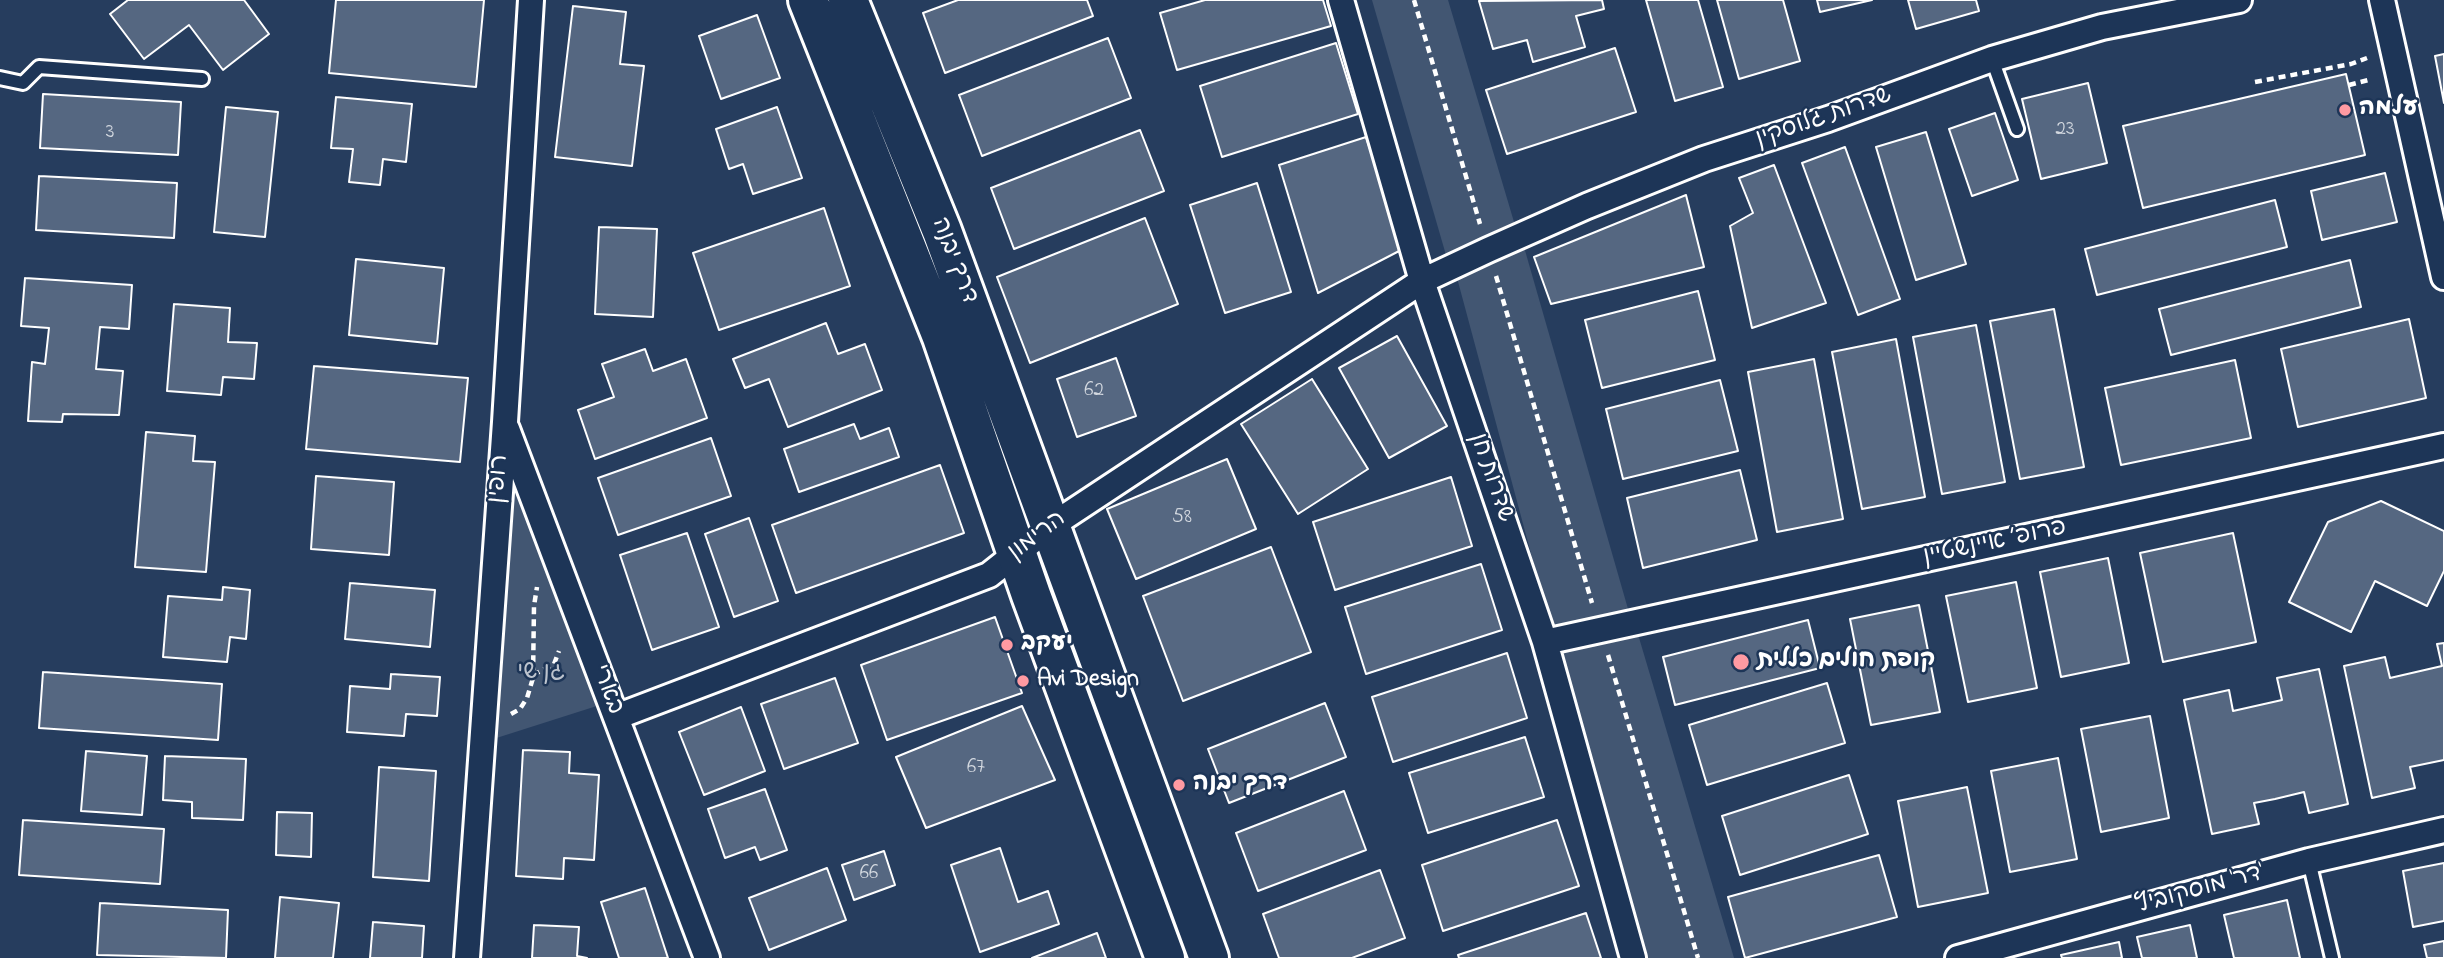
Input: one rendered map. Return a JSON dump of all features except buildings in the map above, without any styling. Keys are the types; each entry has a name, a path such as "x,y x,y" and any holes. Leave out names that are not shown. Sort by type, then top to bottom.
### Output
{"main road":[{"name":"דרך יבנה","path":"808,0 942,337 1031,595 1165,958"},
{"name":"דרך יבנה","path":"848,0 942,231 1209,958"}],"street":[{"name":"רופין","path":"467,958 505,422 531,0"},
{"name":"שדרות חן","path":"1341,0 1422,281 1545,642 1633,958"},
{"name":"שדרות גלוסקין","path":"1422,281 1587,206 1704,159 1992,59 2102,27 2239,0"},
{"path":"2382,0 2444,277"},
{"name":"הרימון","path":"616,717 989,575 1051,526 1422,281"},
{"name":"בארי","path":"505,422 707,958"},
{"name":"פרופ׳ איינשטיין","path":"1545,642 2444,446"},
{"name":"דר' מוסקוביץ'","path":"1958,958 2309,861 2444,830"}],"lane":[{"path":"1992,59 2017,129"},
{"path":"0,78 23,83 40,67 202,79"},
{"path":"2309,861 2333,958"}],"path":[{"path":"1413,0 1698,958"},
{"path":"2255,82 2363,61"},
{"path":"2349,85 2378,78"},
{"path":"484,722 505,717 520,709 527,698 533,675 534,606 539,582 558,562"},
{"path":"534,606 542,610"},
{"path":"533,675 554,664 560,654 558,645"}],"green space":[{"path":"1372,0 1448,0 1514,222 1446,255"},
{"path":"1524,247 1628,609 1551,628 1456,274"},
{"name":"גן שי","path":"509,456 603,704 487,741"},
{"path":"1637,631 1734,958 1646,958 1555,650"}],"place":[{"name":"עלמה","path":"2345,110"},
{"name":"יעקב","path":"1007,645"},
{"name":"קופת חולים כללית","path":"1741,662"},
{"name":"Avi Design","path":"1023,681"},
{"name":"דרך יבנה","path":"1179,785"}]}
